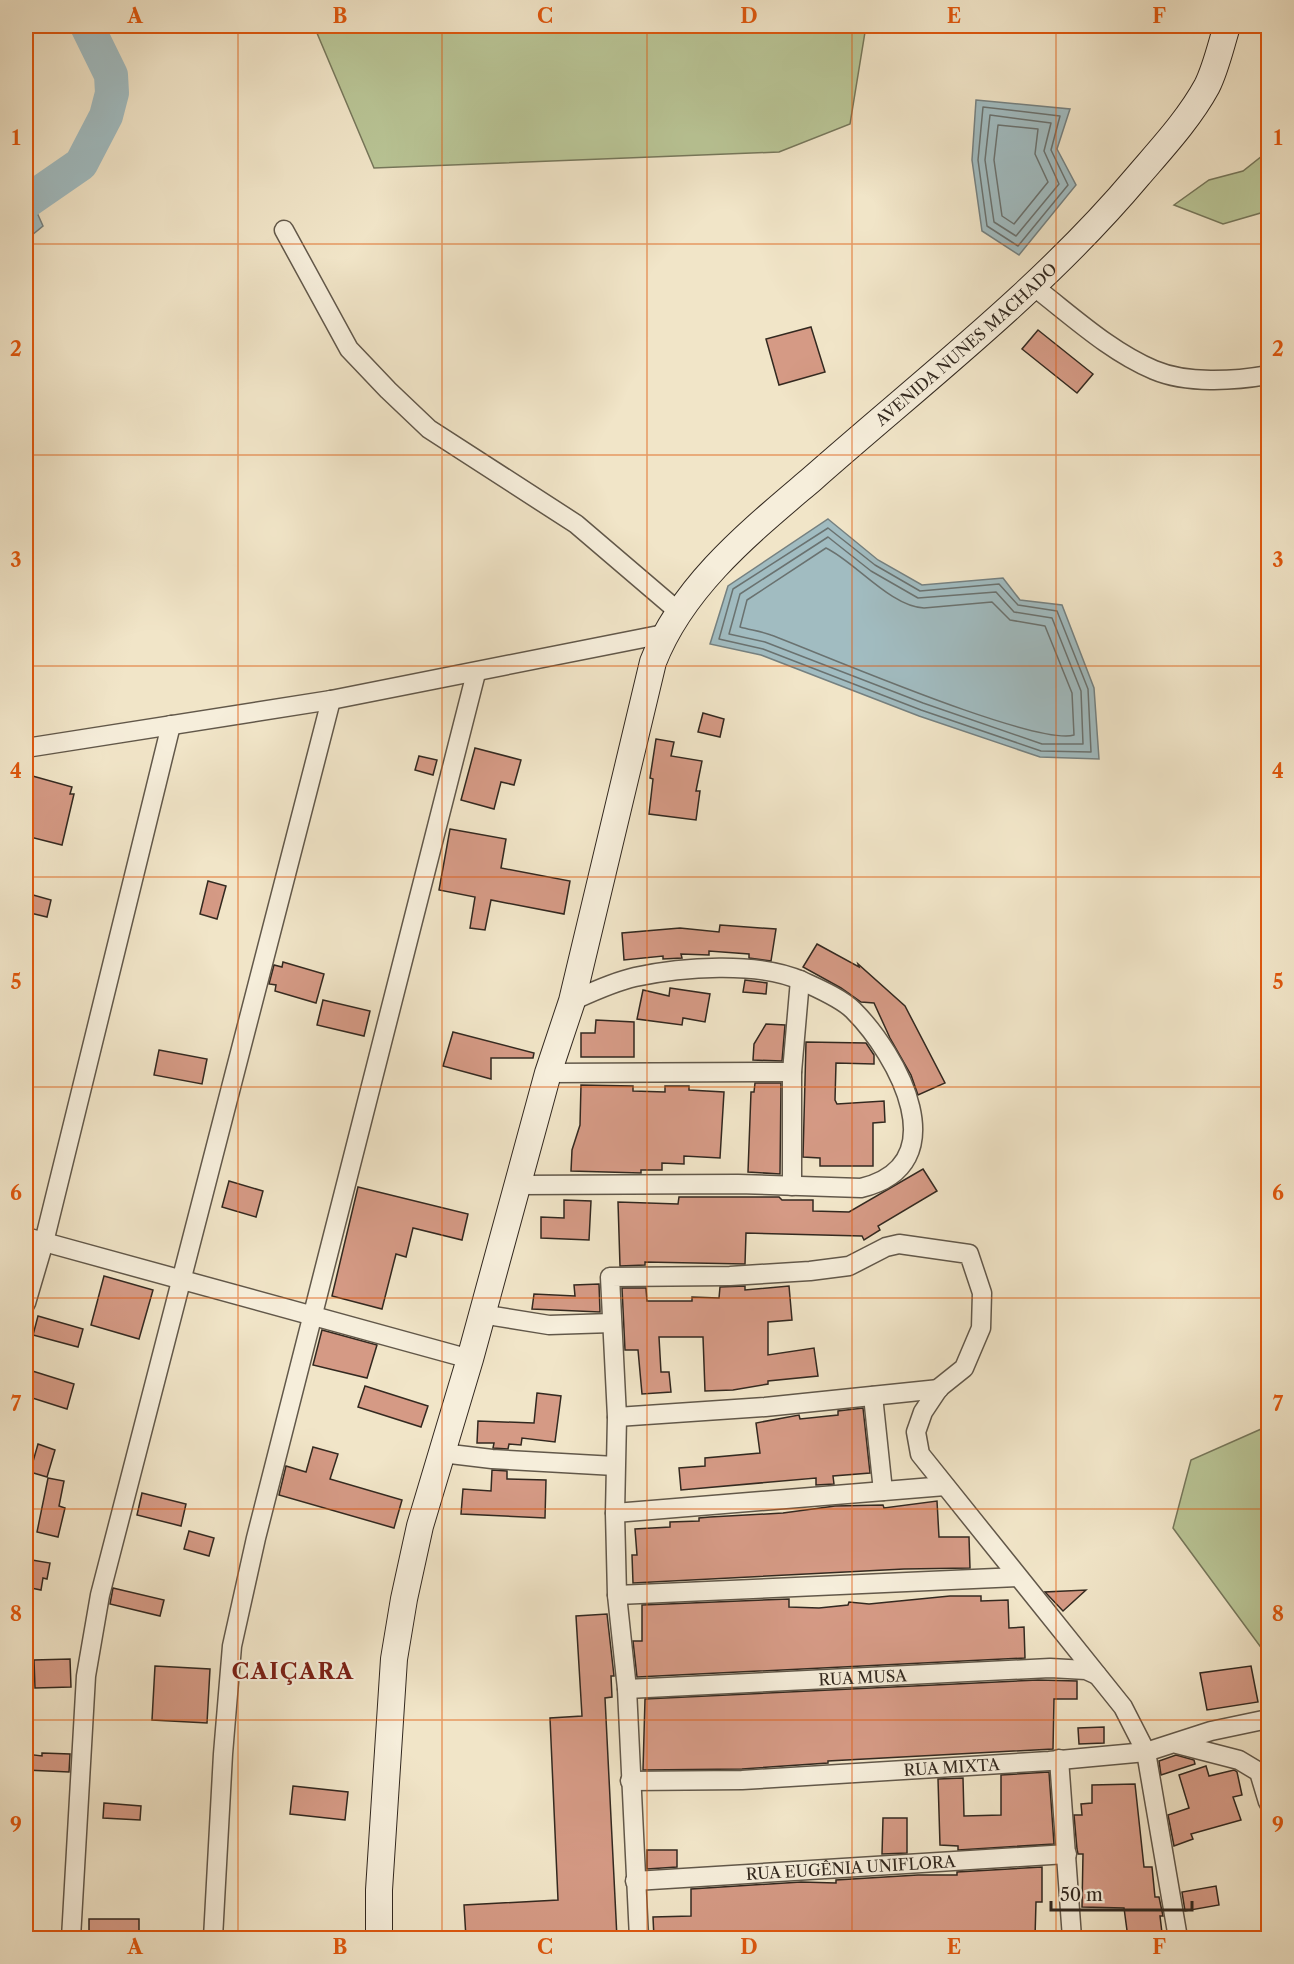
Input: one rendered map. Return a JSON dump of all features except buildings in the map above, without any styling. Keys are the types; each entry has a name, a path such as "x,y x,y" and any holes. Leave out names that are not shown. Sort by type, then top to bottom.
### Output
{"main road":[{"name":"AVENIDA NUNES MACHADO","path":"379,1938 379,1890 394,1659 404,1599 420,1526 470,1359 548,1073 572,1001 653,662 664,634 706,576 758,525 1033,286 1100,222 1175,133 1208,85 1227,26"}],"street":[{"path":"284,231 350,349 388,390 429,429 576,524 679,612"},
{"path":"1033,286 1110,345 1155,370 1191,378 1269,375"},
{"path":"26,748 330,700 476,673 664,634"},
{"path":"213,1938 223,1754 232,1646 256,1538 476,673"},
{"path":"71,1938 86,1676 100,1594 330,700"},
{"path":"26,1302 44,1242 171,725"},
{"path":"518,1185 861,1188 881,1183 892,1176 905,1162 914,1137 909,1099 891,1058 852,1008 800,980 740,969 662,972 603,986 572,1001"},
{"path":"792,1186 792,1072 800,980"},
{"path":"548,1073 792,1072"},
{"path":"26,1237 183,1278 470,1359"},
{"path":"639,1938 627,1689 617,1595 615,1466 617,1417 610,1277 730,1276 810,1271 849,1266 886,1246 899,1244 969,1254 982,1293 981,1328 964,1368 939,1389 923,1412 916,1432 920,1454 1123,1707 1146,1752 1178,1938"},
{"path":"482,1314 549,1324 612,1323"},
{"path":"617,1417 765,1407 939,1389"},
{"path":"873,1395 883,1491"},
{"path":"442,1453 492,1459 615,1466"},
{"path":"615,1513 945,1486"},
{"path":"617,1595 1018,1577"},
{"name":"RUA MUSA","path":"627,1689 1050,1668 1086,1670 1097,1675"},
{"name":"RUA MIXTA","path":"630,1781 742,1780 1059,1760 1146,1752 1177,1744 1211,1731 1269,1719"},
{"path":"1177,1744 1239,1760 1259,1772 1269,1802"},
{"path":"1059,1760 1072,1938"},
{"name":"RUA EUGÊNIA UNIFLORA","path":"635,1881 1067,1854"}],"green space":[{"path":"314,26 866,26 850,124 779,152 374,168"},
{"path":"1267,152 1268,206 1264,212 1223,224 1174,205 1209,180 1243,171"},
{"path":"1268,1426 1268,1657 1173,1528 1191,1460"}],"water":[{"path":"976,100 1070,109 1057,149 1076,185 1019,255 982,231 972,160"},
{"path":"26,188 43,226 26,240"},
{"path":"828,519 878,560 922,585 1003,578 1020,600 1062,605 1094,688 1099,759 1040,757 919,716 761,655 710,644 728,586"}],"waterway":[{"path":"26,202 81,164 106,116 112,93 111,75 87,26"}],"district":[{"name":"CAIÇARA","path":"293,1671"}]}
